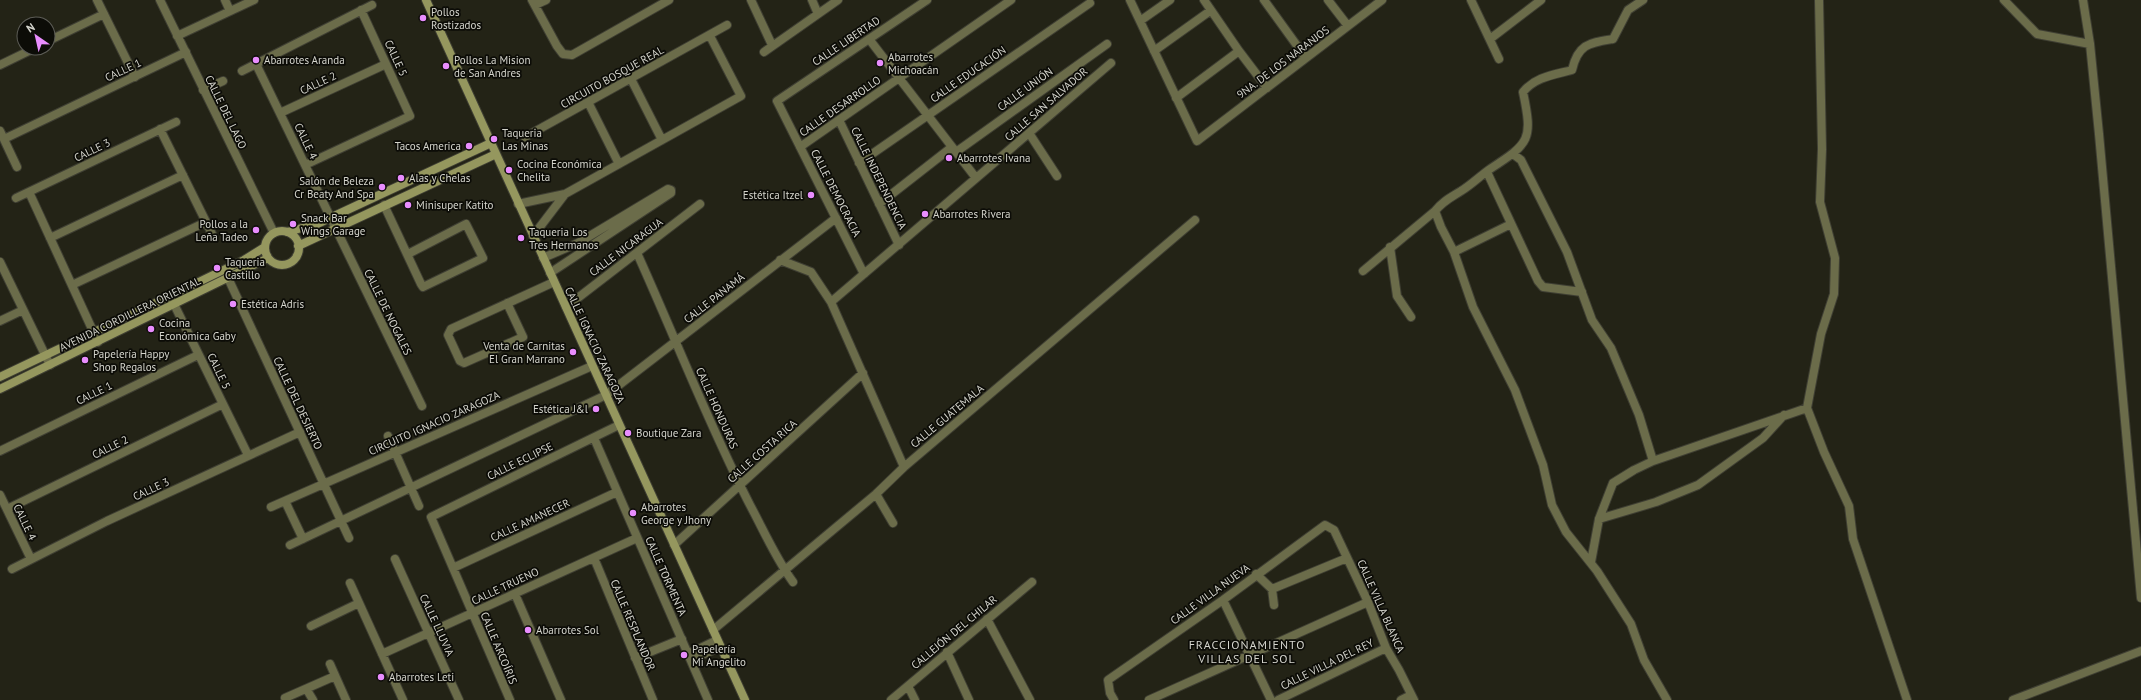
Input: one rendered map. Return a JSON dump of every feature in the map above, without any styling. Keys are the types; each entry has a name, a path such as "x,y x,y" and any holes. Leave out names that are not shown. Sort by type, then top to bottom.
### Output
{"street":[{"path":"97,0 134,77"},
{"name":"CALLE DEL LAGO","path":"160,0 274,233"},
{"path":"225,0 230,11"},
{"path":"177,36 254,0"},
{"name":"CALLE IGNACIO ZARAGOZA","path":"426,0 745,700"},
{"path":"546,0 533,3 556,46 563,54 572,55 669,0"},
{"path":"751,0 772,45"},
{"path":"812,0 818,14"},
{"path":"764,52 838,0"},
{"name":"CALLE LIBERTAD","path":"777,101 927,0"},
{"name":"CALLE DESARROLLO","path":"800,147 1011,0"},
{"path":"1130,0 1176,98 1239,51"},
{"path":"1140,21 1170,0"},
{"path":"1204,0 1210,11 1267,88"},
{"path":"1264,0 1306,58"},
{"path":"1328,0 1348,26"},
{"name":"9NA. DE LOS NARANJOS","path":"1176,98 1197,141 1382,0"},
{"path":"1471,0 1499,59"},
{"path":"1490,39 1541,0"},
{"path":"1363,271 1435,211 1443,200 1461,191 1513,154 1524,144 1528,130 1523,92 1537,79 1572,70 1575,55 1584,46 1614,39 1628,10 1643,0"},
{"path":"1819,0 1822,149 1820,202 1835,258 1834,294 1821,334 1807,408 1824,452 1849,506 1853,539 1907,700"},
{"path":"2004,0 2037,34 2090,44"},
{"path":"2083,0 2090,44 2141,598"},
{"name":"CALLE EDUCACIÓN","path":"859,163 1090,3"},
{"path":"242,71 372,5"},
{"name":"CALLE 5","path":"305,165 410,116 361,10"},
{"path":"1154,51 1210,11"},
{"path":"56,37 104,14"},
{"name":"CIRCUITO BOSQUE REAL","path":"525,137 710,36 727,25"},
{"path":"518,204 565,194 741,96 710,36"},
{"path":"869,39 976,178"},
{"name":"CALLE UNIÓN","path":"880,204 954,150 1107,44"},
{"name":"CALLE 1","path":"4,139 186,52"},
{"path":"0,65 19,56"},
{"name":"CALLE SAN SALVADOR","path":"831,302 1111,63"},
{"name":"CALLE 4","path":"256,64 335,227"},
{"name":"CALLE 2","path":"280,113 386,64"},
{"path":"631,79 662,140"},
{"path":"203,90 223,81"},
{"name":"CALLE DEMOCRACIA","path":"777,101 864,274"},
{"path":"588,102 619,164"},
{"name":"CALLE INDEPENDENCIA","path":"839,120 899,245"},
{"name":"CALLE 3","path":"16,198 176,122"},
{"path":"160,129 212,234"},
{"path":"0,131 17,167"},
{"path":"1029,134 1057,176"},
{"path":"287,232 297,240 298,246 295,258 285,264 279,265 268,258 265,247 266,241 274,233 287,232 317,224 491,143"},
{"path":"298,246 335,227 496,154"},
{"path":"1513,154 1522,160 1567,252 1592,320 1612,348 1640,415 1654,461"},
{"path":"437,168 442,179"},
{"path":"1487,172 1538,281 1543,287 1582,292"},
{"path":"50,238 183,175"},
{"path":"543,258 578,243 668,190 671,190 671,193 550,273"},
{"path":"28,192 98,342"},
{"path":"533,236 565,194"},
{"name":"CALLE NICARAGUA","path":"566,307 700,204"},
{"path":"384,205 423,287 482,258 466,224 408,254"},
{"path":"1435,211 1441,227 1454,252 1473,307 1515,390 1543,465 1552,505 1566,532 1591,562 1631,624 1644,660 1666,700"},
{"name":"CALLE PANAMÁ","path":"606,395 836,218"},
{"name":"CALLE GUATEMALA","path":"713,630 784,569 876,494 904,467 1196,220"},
{"path":"72,285 206,222"},
{"path":"1454,252 1511,224"},
{"name":"CALLE DE NOGALES","path":"335,227 422,406"},
{"path":"578,243 582,251"},
{"name":"AVENIDA CORDILLERA ORIENTAL","path":"0,377 244,260 265,247"},
{"path":"1390,247 1398,296 1411,317"},
{"name":"CALLE HONDURAS","path":"637,253 676,340 710,422 740,486 784,569 793,582"},
{"name":"AVENIDA CORDILLERA ORIENTAL","path":"0,389 268,258"},
{"path":"780,260 811,272 831,302 904,467"},
{"path":"0,263 50,365"},
{"name":"CALLE DEL DESIERTO","path":"228,278 349,538"},
{"path":"507,303 523,337 470,362 464,363 460,361 448,332 507,303 554,282"},
{"name":"CALLE 5","path":"170,296 248,456"},
{"path":"0,321 23,310"},
{"name":"CALLE 1","path":"0,451 198,355"},
{"name":"CIRCUITO IGNACIO ZARAGOZA","path":"271,507 592,366"},
{"name":"CALLE COSTA RICA","path":"674,545 863,373"},
{"path":"290,545 606,395"},
{"name":"CALLE 2","path":"7,509 223,404"},
{"path":"1591,562 1599,519 1613,483 1634,470 1654,461 1807,408"},
{"path":"1599,519 1656,502 1698,485 1763,438 1784,415"},
{"name":"CALLE ECLIPSE","path":"431,517 619,425"},
{"name":"CALLE 3","path":"12,569 300,432"},
{"path":"388,436 419,506"},
{"name":"CALLE TORMENTA","path":"594,438 708,700"},
{"name":"CALLE AMANECER","path":"453,568 617,492"},
{"path":"876,494 893,523"},
{"name":"CALLE 4","path":"0,495 31,559"},
{"path":"285,501 303,539"},
{"name":"CALLE ARCOÍRIS","path":"431,517 510,700"},
{"name":"CALLE VILLA BLANCA","path":"1325,525 1334,530 1368,602 1386,648 1413,698"},
{"name":"CALLE VILLA NUEVA","path":"1114,700 1110,693 1108,680 1223,600 1256,574 1325,525"},
{"name":"CALLE TRUENO","path":"382,654 637,538"},
{"name":"CALLE RESPLANDOR","path":"594,558 653,700"},
{"path":"1272,589 1347,558"},
{"name":"CALLE LLUVIA","path":"395,560 459,700"},
{"path":"1256,574 1272,589 1274,605"},
{"name":"CALLEJÓN DEL CHILAR","path":"891,700 1032,582"},
{"path":"350,583 401,699"},
{"path":"515,594 561,700"},
{"path":"1223,600 1270,700"},
{"path":"1149,700 1368,602"},
{"path":"311,626 359,603"},
{"path":"987,619 1030,700"},
{"path":"635,658 682,639"},
{"path":"690,657 719,643"},
{"name":"CALLE VILLA DEL REY","path":"1278,700 1386,648"},
{"path":"2013,700 2141,651"},
{"path":"947,652 969,700"},
{"path":"330,664 346,700"},
{"path":"285,698 307,690 335,676"},
{"path":"908,686 915,700"},
{"path":"307,690 313,700"},
{"path":"1401,700 1413,698"}],"place":[{"name":"Pollos Rostizados","path":"423,18"},
{"name":"Abarrotes Aranda","path":"256,60"},
{"name":"Abarrotes Michoacán","path":"880,63"},
{"name":"Pollos La Mision de San Andres","path":"446,66"},
{"name":"Taqueria Las Minas","path":"494,139"},
{"name":"Tacos America","path":"469,146"},
{"name":"Abarrotes Ivana","path":"949,158"},
{"name":"Cocina Económica Chelita","path":"509,170"},
{"name":"Alas y Chelas","path":"401,178"},
{"name":"Salón de Beleza Cr Beaty And Spa","path":"382,187"},
{"name":"Estética Itzel","path":"811,195"},
{"name":"Minisuper Katito","path":"408,205"},
{"name":"Abarrotes Rivera","path":"925,214"},
{"name":"Snack Bar Wings Garage","path":"293,224"},
{"name":"Pollos a la Leña Tadeo","path":"256,230"},
{"name":"Taqueria Los Tres Hermanos","path":"521,238"},
{"name":"Taqueria Castillo","path":"217,268"},
{"name":"Estética Adris","path":"233,304"},
{"name":"Cocina Económica Gaby","path":"151,329"},
{"name":"Venta de Carnitas El Gran Marrano","path":"573,352"},
{"name":"Papelería Happy Shop Regalos","path":"85,360"},
{"name":"Estética J&l","path":"596,409"},
{"name":"Boutique Zara","path":"628,433"},
{"name":"Abarrotes George y Jhony","path":"633,513"},
{"name":"Abarrotes Sol","path":"528,630"},
{"name":"Papelería Mi Angelito","path":"684,655"},
{"name":"Abarrotes Leti","path":"381,677"}],"district":[{"name":"FRACCIONAMIENTO VILLAS DEL SOL","path":"1247,651"}]}
